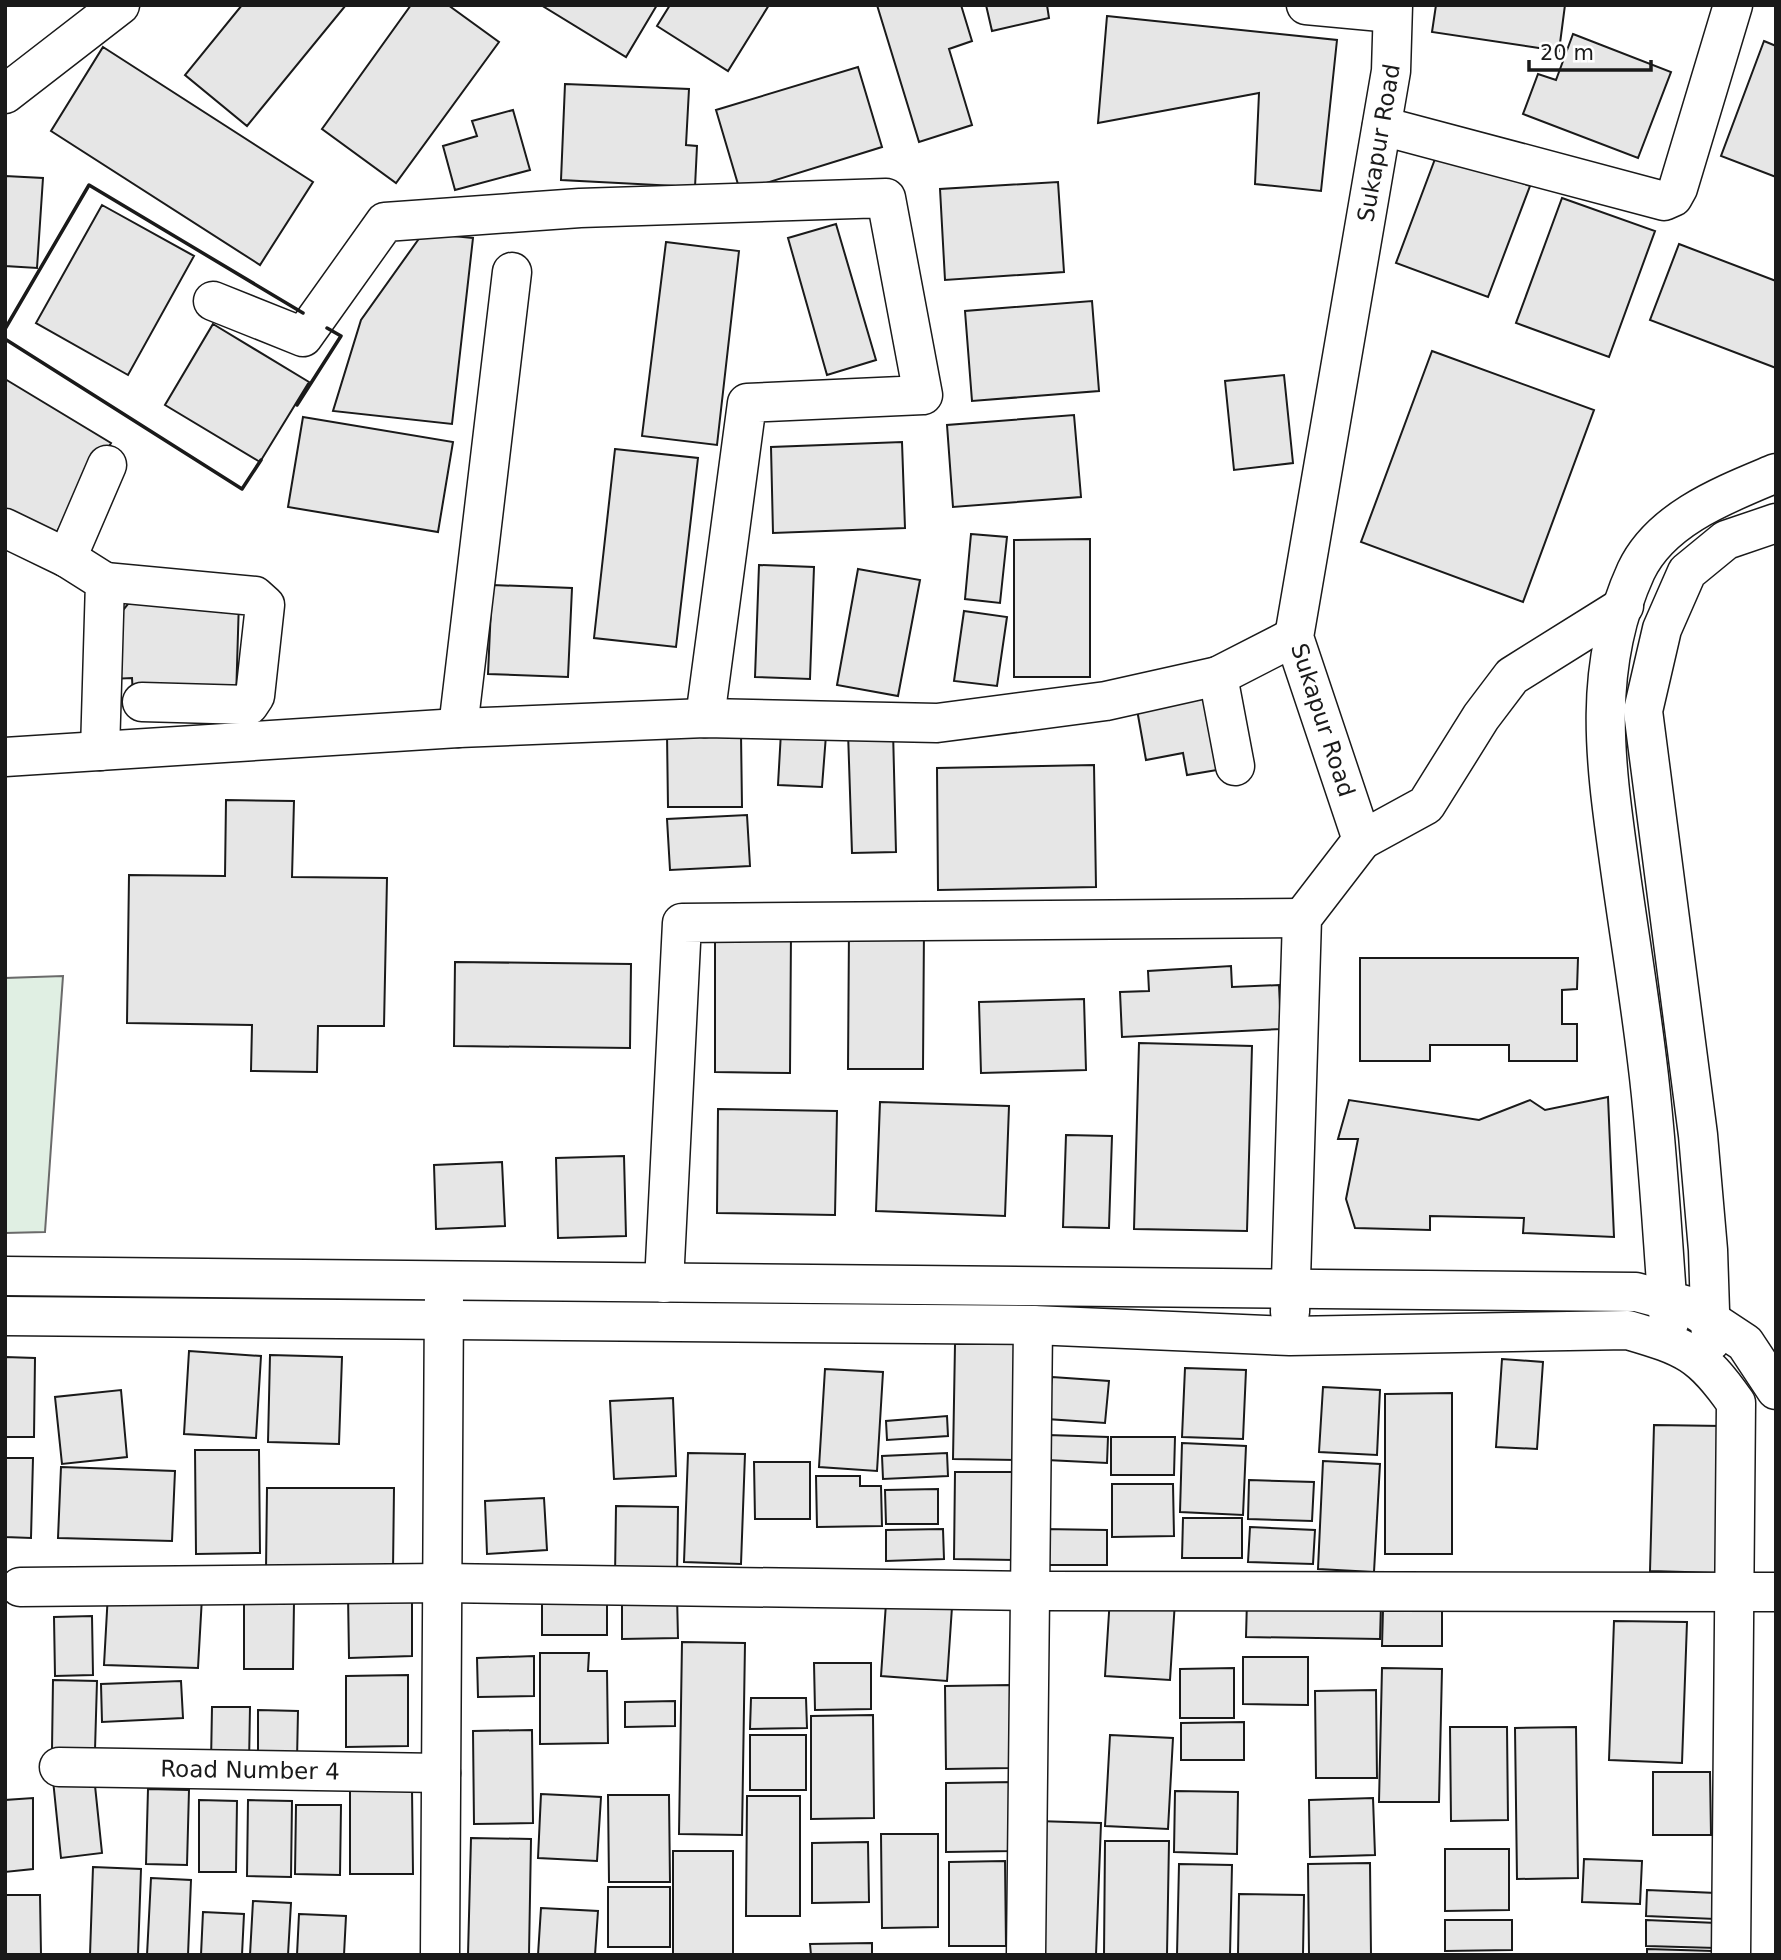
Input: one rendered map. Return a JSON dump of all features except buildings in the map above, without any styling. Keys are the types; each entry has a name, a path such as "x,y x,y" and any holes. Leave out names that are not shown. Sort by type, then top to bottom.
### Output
{"street":[{"path":"5,94 120,5"},
{"path":"1306,5 1393,9"},
{"path":"1382,126 1664,201 1673,197 1678,188 1733,5"},
{"name":"Sukapur Road","path":"1362,840 1294,637 1391,71 1393,9"},
{"path":"213,302 303,337 385,222 580,208 886,198 923,395 747,403 705,718"},
{"path":"458,728 512,272"},
{"path":"67,558 107,465"},
{"path":"1671,1342 1660,1173 1647,1059 1605,759 1605,693 1614,635 1637,569 1668,529 1721,496 1776,472"},
{"path":"1712,1369 1711,1321 1696,1122 1643,711 1662,629 1687,572 1726,540 1776,523"},
{"path":"5,528 67,558 105,582 255,596 265,605 255,696 249,705 142,702"},
{"path":"100,751 105,582"},
{"path":"1290,1336 1302,918 1362,840 1426,805 1481,717 1512,676 1624,606"},
{"path":"5,757 458,728 705,718 937,723 1106,701 1218,676 1294,637"},
{"path":"1218,676 1236,766"},
{"path":"664,1283 682,923 1302,918"},
{"path":"5,1276 1291,1286 1636,1292 1689,1306 1745,1343 1776,1390"},
{"path":"76,1277 79,1317"},
{"path":"440,1955 444,1281"},
{"path":"5,1316 1033,1325 1290,1336 1628,1330 1671,1342 1712,1369 1736,1404 1731,1955"},
{"path":"1026,1955 1033,1325"},
{"path":"20,1587 442,1583 1030,1591 1776,1592"},
{"name":"Road Number 4","path":"59,1767 441,1773"}],"green space":[{"path":"63,976 45,1232 5,1233 5,978"}],"wall":[{"path":"5,329 89,185 303,313"},
{"path":"297,405 341,336 327,328"},
{"path":"5,339 242,489 261,460"}]}
